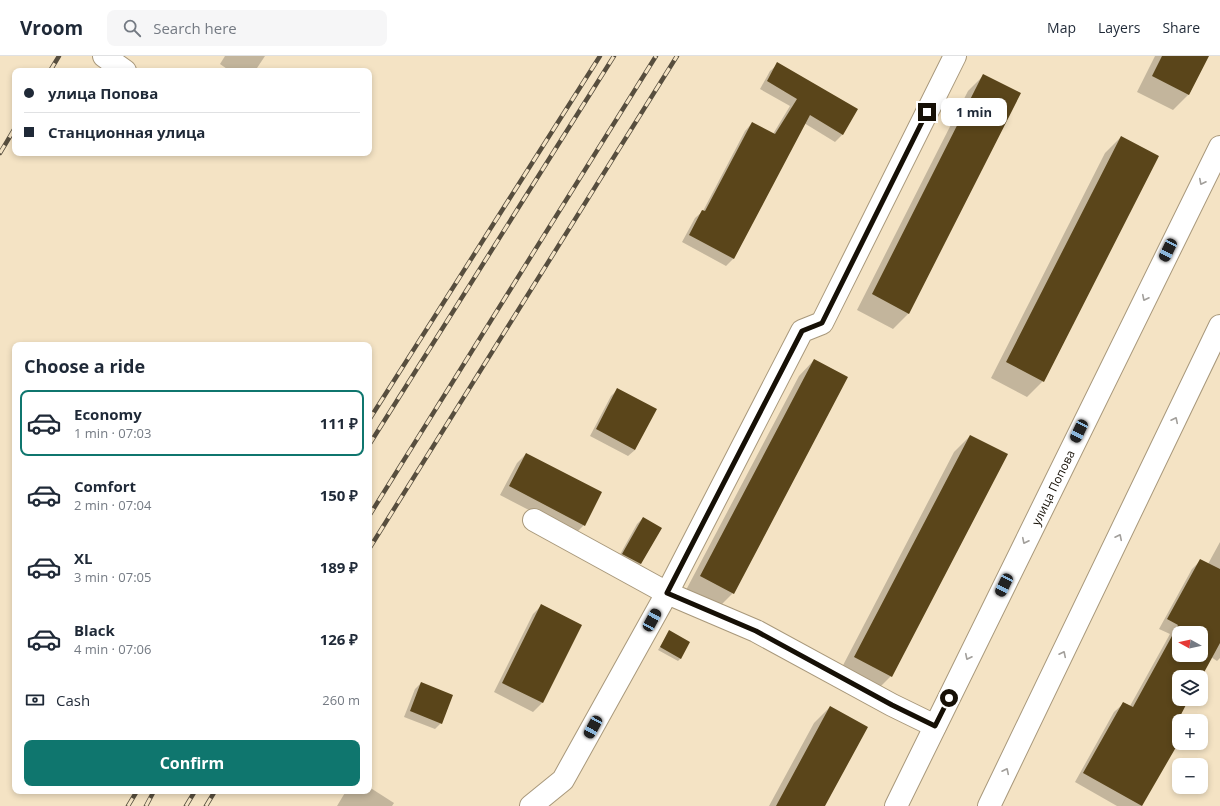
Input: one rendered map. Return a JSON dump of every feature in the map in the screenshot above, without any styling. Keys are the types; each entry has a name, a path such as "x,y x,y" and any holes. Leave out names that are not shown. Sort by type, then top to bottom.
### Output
{"street":[{"path":"104,56 121,68"},
{"path":"531,806 563,780 667,593 802,331 822,323 955,56"},
{"name":"улица Попова","path":"896,806 1220,147"},
{"path":"989,806 1220,326"},
{"path":"534,520 667,593 756,631 892,705 935,726"}],"building":[{"path":"1162,56 1209,56 1189,95 1152,76"},
{"path":"777,62 858,109 843,135 810,115 734,259 689,235 702,210 705,211 752,122 775,134 797,99 767,81"},
{"path":"983,74 1021,93 909,314 872,294"},
{"path":"1121,136 1159,156 1044,382 1006,362"},
{"path":"814,359 848,377 734,594 700,576"},
{"path":"617,388 657,409 635,450 596,429"},
{"path":"970,435 1008,454 892,677 854,657"},
{"path":"526,453 602,492 585,526 509,486"},
{"path":"643,517 662,528 641,564 622,554"},
{"path":"1200,559 1220,569 1220,643 1205,670 1172,670 1172,706 1185,706 1181,714 1172,714 1172,750 1174,750 1142,806 1083,773 1123,702 1133,707 1172,636 1172,662 1208,662 1208,626 1178,625 1167,619"},
{"path":"541,604 582,625 543,703 502,683"},
{"path":"669,630 690,642 681,659 660,647"},
{"path":"421,682 453,695 442,724 410,711"},
{"path":"830,706 868,727 825,806 776,806"}],"railway":[{"path":"52,68 59,56"},
{"path":"372,415 600,56"},
{"path":"372,440 614,56"},
{"path":"372,511 656,56"},
{"path":"372,544 677,56"},
{"path":"0,153 12,133"},
{"path":"128,806 135,794"},
{"path":"146,806 152,794"},
{"path":"186,806 193,794"},
{"path":"206,806 213,794"}],"route":[{"path":"927,112 822,323 802,331 667,593 756,631 892,705 935,726 949,698"}]}
